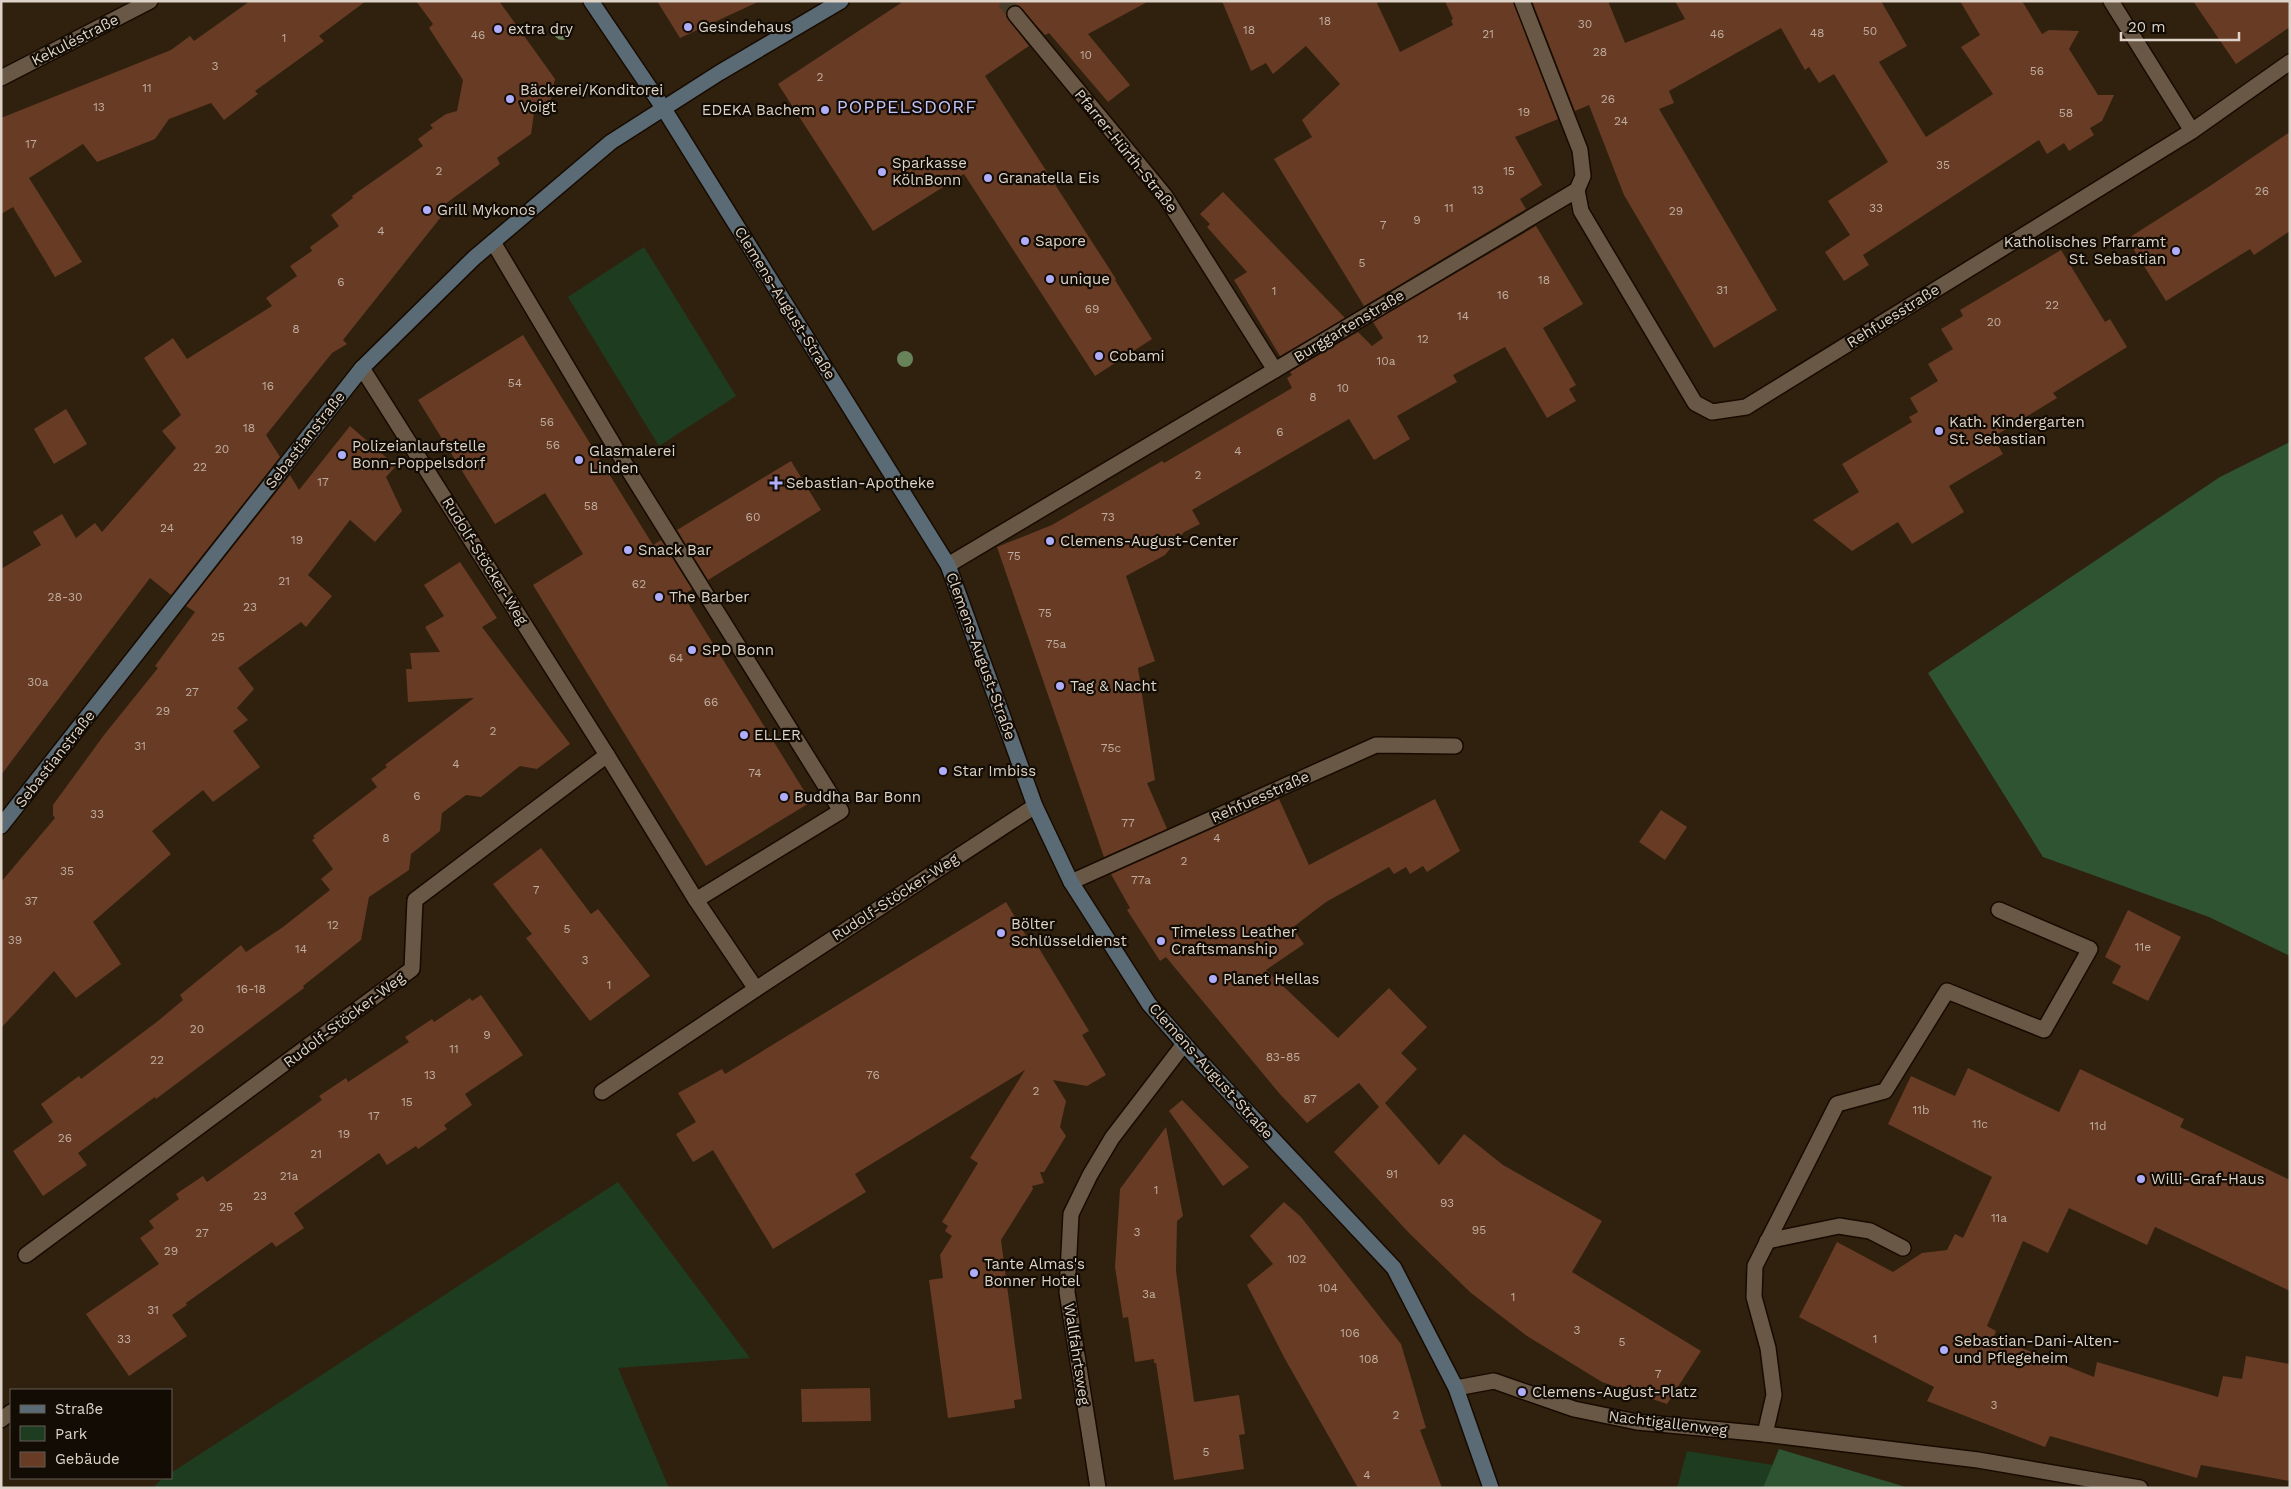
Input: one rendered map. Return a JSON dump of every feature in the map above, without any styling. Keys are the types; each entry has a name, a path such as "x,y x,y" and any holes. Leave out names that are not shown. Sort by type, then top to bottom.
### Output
{"street":[{"name":"Kekuléstraße","path":"1,78 150,1"},
{"name":"Clemens-August-Straße","path":"591,1 664,109 948,565 1035,806 1071,882 1149,1004 1184,1044 1394,1268 1456,1388"},
{"name":"Sebastianstraße","path":"1,826 362,368 493,242 611,142 719,73 841,1"},
{"path":"1522,1 1580,150 1583,176 1577,190"},
{"path":"2111,1 2192,130"},
{"name":"Pfarrer-Hürth-Straße","path":"1015,14 1165,196 1275,370"},
{"name":"Rehfuesstraße","path":"1577,190 1581,211 1695,403 1712,412 1746,407 2192,130 2290,62"},
{"name":"Burggartenstraße","path":"948,565 1577,190"},
{"path":"493,242 632,474 841,811 696,900"},
{"name":"Rudolf-Stöcker-Weg","path":"362,368 607,755 696,900 756,989"},
{"name":"Rehfuesstraße","path":"1071,882 1376,745 1455,746"},
{"name":"Rudolf-Stöcker-Weg","path":"26,1255 412,969 415,900 607,755"},
{"name":"Rudolf-Stöcker-Weg","path":"602,1092 1035,806"},
{"path":"1765,1434 1774,1395 1768,1348 1754,1296 1755,1266 1836,1104 1885,1091 1947,991 2044,1030 2090,949 1999,910"},
{"name":"Wallfahrtsweg","path":"1098,1488 1067,1292 1071,1214 1090,1175 1112,1138 1184,1044"},
{"path":"1767,1241 1839,1226 1870,1231 1903,1248"},
{"name":"Nachtigallenweg","path":"1456,1388 1494,1381 1574,1409 1637,1422 1765,1434 1978,1460 2140,1488"},
{"path":"1456,1388 1491,1488"}],"green space":[{"path":"644,247 736,396 659,446 568,297"},
{"path":"2290,442 2290,956 2209,917 2043,857 1928,673 2220,477"},
{"path":"618,1182 750,1358 618,1368 669,1488 154,1488 161,1480 172,1479 172,1472"},
{"path":"1779,1449 1909,1488 1763,1488"},
{"path":"1687,1451 1785,1467 1781,1488 1677,1488"}],"building":[{"path":"250,1 366,1 319,36 324,41 255,91 258,94 224,120 211,103 169,119 155,139 97,162 83,144 29,178 82,262 55,277 13,207 1,214 1,118 171,50 190,36 194,41"},
{"path":"416,1 499,1 555,79 549,108 535,106 531,134 497,158 500,164 441,207 445,212 343,340 347,344 332,353 266,435 280,457 171,595 150,578 1,775 1,569 41,545 33,532 62,514 76,538 95,523 102,532 176,448 162,431 181,415 144,358 173,338 187,359 272,306 266,298 297,276 290,266 312,251 310,247 339,226 331,215 353,198 352,196 423,146 418,139 433,128 430,125 446,114 457,111 463,80 429,28 433,24"},
{"name":"Gesindehaus","path":"657,1 760,1 680,38"},
{"path":"904,1 1149,1 1088,34 1130,85 1108,102 1049,33 1045,35 1018,5 1009,7 1006,16 1029,46 985,76 1116,279 1152,339 1095,376 964,174 873,231 778,84"},
{"path":"1222,1 1376,1 1400,52 1453,25 1451,20 1453,19 1445,1 1513,1 1558,119 1515,137 1542,185 1520,199 1526,209 1364,306 1274,159 1312,137 1302,120 1340,84 1306,46 1273,74 1266,63 1251,71"},
{"path":"1532,1 1608,1 1625,43 1685,19 1675,1 1881,1 1907,46 1879,62 1926,137 1993,94 1961,47 1980,35 1960,1 2022,1 2042,34 2049,30 2079,31 2069,49 2098,95 2114,95 2102,121 2090,128 2094,135 2069,151 2064,143 2047,154 2039,140 1863,255 1869,265 1844,281 1825,252 1850,235 1828,201 1888,162 1834,74 1819,83 1809,67 1805,70 1781,28 1669,91 1674,103 1659,109 1777,310 1714,348 1624,195 1589,105 1575,111"},
{"path":"2193,1 2290,1 2290,27 2236,64"},
{"path":"2290,132 2290,231 2254,255 2250,249 2166,301 2127,239"},
{"path":"1223,192 1345,318 1280,356 1234,280 1247,272 1207,227 1210,224 1200,214"},
{"path":"1536,226 1583,304 1543,328 1576,385 1569,389 1576,401 1547,418 1505,347 1453,375 1457,382 1397,416 1410,439 1374,460 1349,419 1192,510 1200,524 1184,532 1165,555 1126,576 1155,661 1138,668 1155,780 1147,783 1167,829 1104,857 997,547 1052,525 1162,461 1164,463 1292,388 1287,378 1292,375 1290,372 1358,332 1372,346 1383,338 1373,322"},
{"path":"2061,250 2105,322 2110,319 2127,347 2053,393 2057,398 1993,437 2003,454 1949,486 1964,512 1912,544 1898,522 1852,551 1813,520 1859,492 1842,464 1912,422 1909,417 1918,412 1910,398 1938,381 1928,364 1953,349 1941,329 1963,316 1960,310"},
{"path":"523,335 653,545 661,540 692,589 683,595 811,802 706,866 533,585 583,554 545,493 495,524 418,400"},
{"path":"66,409 87,444 54,464 34,429"},
{"path":"350,426 396,466 386,477 402,511 375,542 350,520 308,575 332,596 306,627 301,622 238,668 254,689 237,708 248,720 233,731 260,767 213,802 203,790 152,831 171,854 93,922 121,964 76,998 54,971 1,1028 1,882 55,818 53,815 53,805 104,735 158,668 155,666 195,612 186,606 290,475 299,490"},
{"path":"791,461 821,510 708,580 677,530"},
{"path":"460,562 497,618 482,627 570,744 537,769 520,766 481,797 466,795 442,813 440,831 411,854 409,870 369,897 361,940 303,986 304,988 156,1099 155,1097 78,1153 87,1165 43,1196 13,1151 53,1122 41,1104 79,1076 81,1079 158,1021 183,1000 180,995 241,945 246,952 283,927 330,890 321,879 333,869 312,840 315,838 313,836 377,787 371,779 387,767 385,765 474,698 408,702 406,669 412,669 410,653 440,652 425,627 444,616 424,585"},
{"path":"1279,799 1309,865 1435,799 1460,851 1427,872 1423,866 1410,874 1406,867 1394,874 1389,867 1326,902 1292,928 1304,944 1266,970 1338,1038 1389,988 1427,1027 1401,1053 1417,1069 1385,1103 1439,1165 1464,1134 1503,1165 1602,1221 1572,1272 1701,1351 1667,1404 1602,1382 1527,1336 1471,1293 1410,1234 1334,1152 1379,1107 1359,1083 1307,1123 1279,1093 1166,957 1160,961 1127,910 1130,908 1111,874"},
{"path":"1661,810 1687,827 1665,860 1639,842"},
{"path":"541,848 591,914 598,909 650,976 590,1021 526,938 532,934 493,884"},
{"path":"1006,902 1030,942 1034,940 1089,1031 1082,1035 1106,1075 1087,1086 1053,1080 1066,1101 1060,1127 1066,1136 1044,1172 1040,1172 1044,1183 1032,1186 1033,1189 1001,1240 1022,1399 1014,1400 1015,1408 948,1418 929,1280 943,1278 940,1255 952,1236 945,1231 948,1226 942,1222 978,1163 970,1158 1025,1070 855,1174 866,1192 773,1249 713,1150 693,1162 676,1134 696,1122 678,1093 722,1069 725,1074"},
{"path":"2128,910 2181,937 2148,1001 2112,983 2121,966 2105,957"},
{"path":"481,995 523,1055 465,1094 472,1105 444,1125 447,1129 418,1149 416,1146 387,1165 379,1153 294,1213 304,1228 276,1247 272,1242 186,1303 187,1305 172,1315 187,1336 129,1376 86,1314 159,1264 140,1238 154,1228 149,1221 179,1199 176,1194 203,1176 207,1182 322,1100 319,1096 346,1078 348,1082 409,1042 405,1037 432,1019 434,1022 470,998 472,1001"},
{"path":"1968,1068 2059,1112 2080,1069 2184,1119 2180,1127 2290,1180 2290,1291 2155,1227 2147,1245 2069,1208 2048,1253 2023,1241 1987,1326 1996,1331 1994,1337 2094,1377 2097,1362 2218,1397 2223,1376 2242,1379 2246,1356 2290,1364 2290,1481 2201,1465 2197,1478 2050,1436 2045,1447 1927,1401 1934,1387 1799,1317 1837,1242 1893,1272 1922,1253 1947,1250 1955,1234 1963,1238 1992,1177 1888,1124 1911,1076 1955,1096"},
{"path":"1182,1100 1249,1167 1223,1186 1169,1111"},
{"path":"1166,1127 1183,1216 1177,1221 1176,1271 1194,1402 1239,1395 1245,1434 1239,1435 1244,1469 1174,1480 1156,1363 1154,1363 1154,1359 1135,1362 1128,1317 1123,1318 1115,1267 1120,1189"},
{"path":"1284,1202 1301,1217 1401,1344 1426,1428 1420,1430 1442,1488 1358,1488 1285,1359 1247,1285 1273,1264 1250,1236"},
{"path":"870,1388 871,1421 802,1422 801,1389"}],"tunnel":[{"path":"1004,1 1015,14"}],"place":[{"name":"Gesindehaus","path":"688,27"},
{"name":"extra dry","path":"498,29"},
{"name":"Bäckerei/Konditorei Voigt","path":"510,99"},
{"name":"EDEKA Bachem","path":"825,110"},
{"name":"Sparkasse KölnBonn","path":"882,172"},
{"name":"Granatella Eis","path":"988,178"},
{"name":"Grill Mykonos","path":"427,210"},
{"name":"Sapore","path":"1025,241"},
{"name":"Katholisches Pfarramt St. Sebastian","path":"2176,251"},
{"name":"unique","path":"1050,279"},
{"name":"Cobami","path":"1099,356"},
{"name":"Kath. Kindergarten St. Sebastian","path":"1939,431"},
{"name":"Polizeianlaufstelle Bonn-Poppelsdorf","path":"342,455"},
{"name":"Glasmalerei Linden","path":"579,460"},
{"name":"Sebastian-Apotheke","path":"776,483"},
{"name":"Clemens-August-Center","path":"1050,541"},
{"name":"Snack Bar","path":"628,550"},
{"name":"The Barber","path":"659,597"},
{"name":"SPD Bonn","path":"692,650"},
{"name":"Tag & Nacht","path":"1060,686"},
{"name":"ELLER","path":"744,735"},
{"name":"Star Imbiss","path":"943,771"},
{"name":"Buddha Bar Bonn","path":"784,797"},
{"name":"Bölter Schlüsseldienst","path":"1001,933"},
{"name":"Timeless Leather Craftsmanship","path":"1161,941"},
{"name":"Planet Hellas","path":"1213,979"},
{"name":"Willi-Graf-Haus","path":"2141,1179"},
{"name":"Tante Almas's Bonner Hotel","path":"974,1273"},
{"name":"Sebastian-Dani-Alten- und Pflegeheim","path":"1944,1350"},
{"name":"Clemens-August-Platz","path":"1522,1392"}],"district":[{"name":"POPPELSDORF","path":"907,107"}]}
